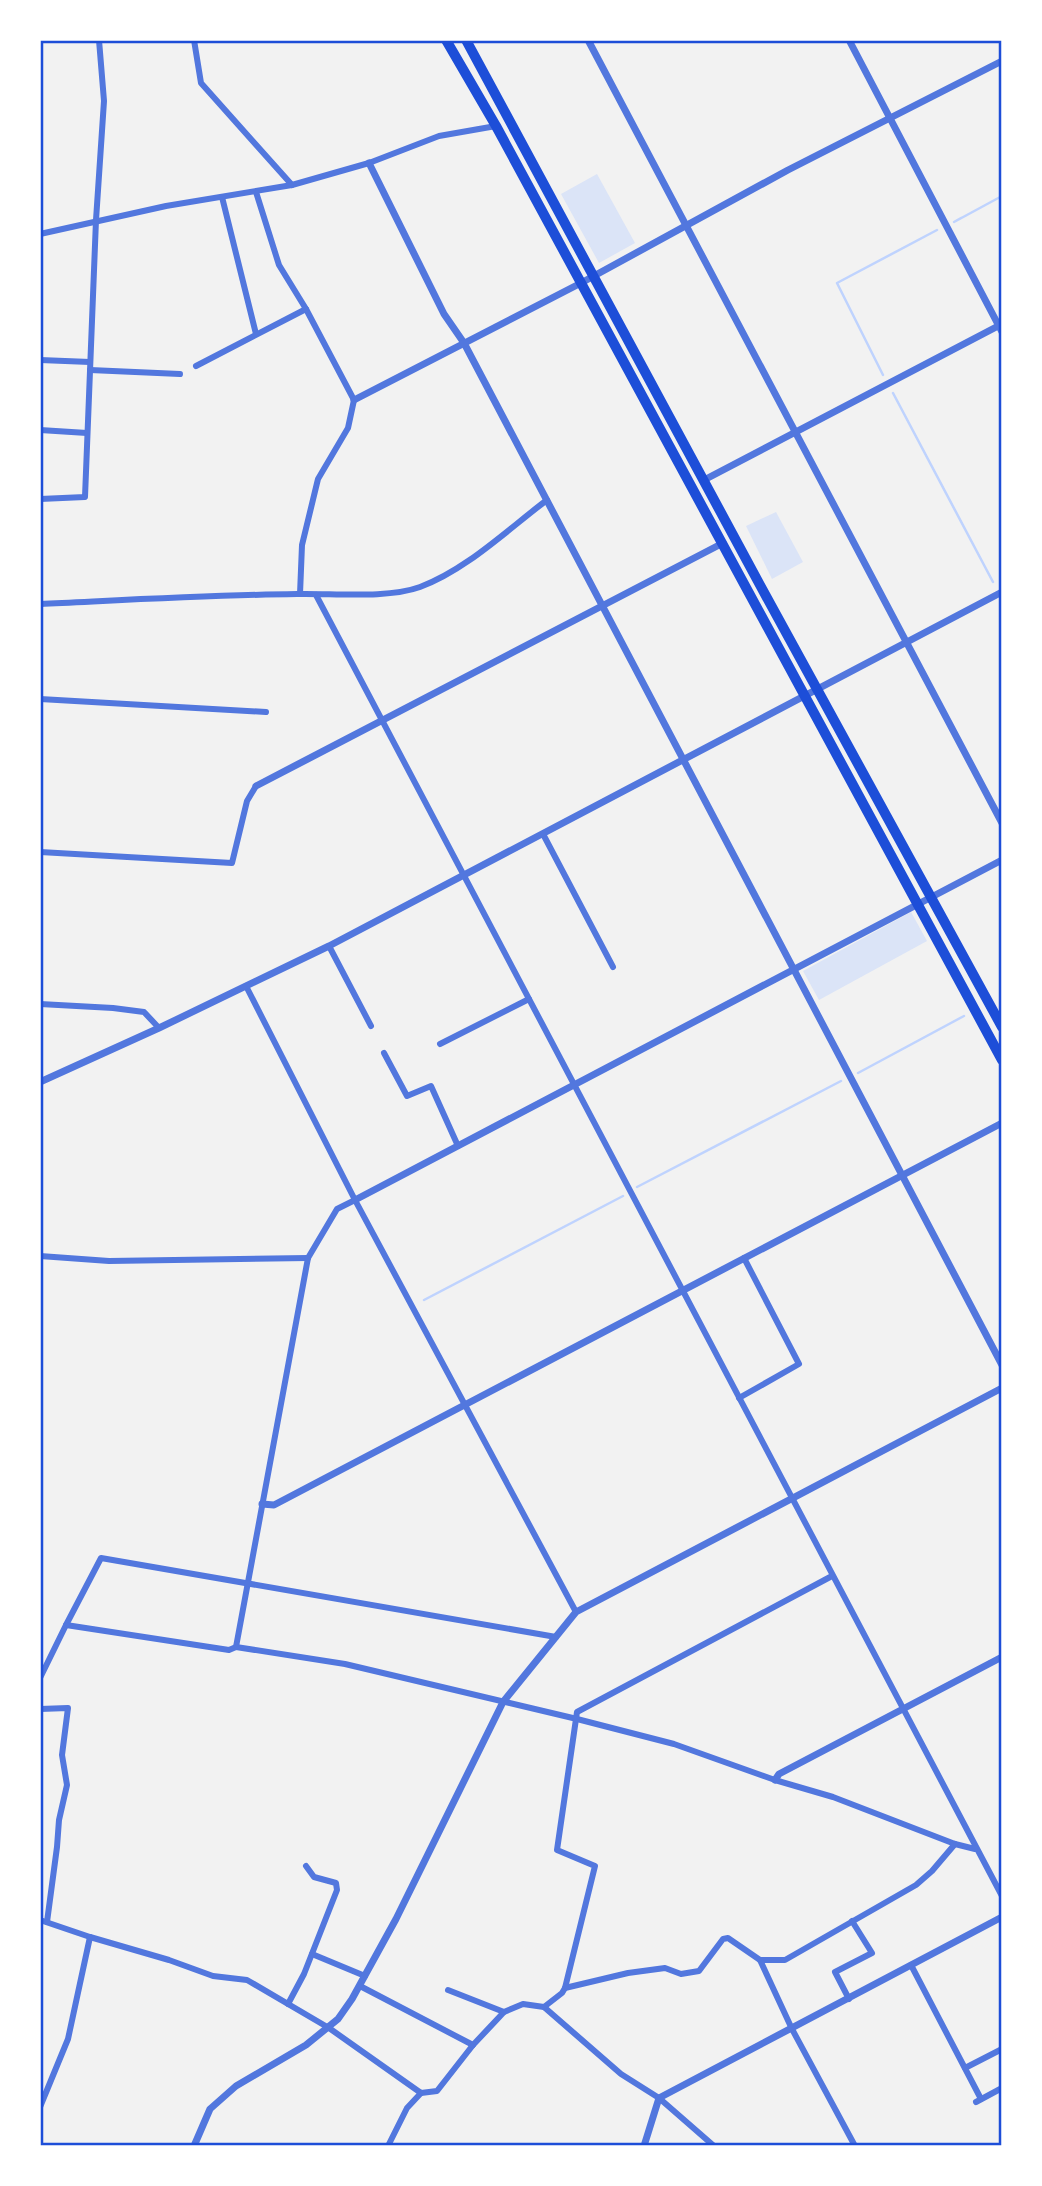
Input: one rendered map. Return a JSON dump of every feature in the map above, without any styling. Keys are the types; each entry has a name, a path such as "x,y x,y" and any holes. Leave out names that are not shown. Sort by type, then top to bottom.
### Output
{"highway":[{"path":"446,40 496,126 723,542 1002,1060"},
{"path":"466,40 1002,1027"}],"street":[{"path":"40,499 85,497 96,220 104,101 99,40"},
{"path":"194,40 201,83 292,185"},
{"path":"588,40 1002,822"},
{"path":"704,480 1001,327 849,40"},
{"path":"354,400 581,283 788,170 1002,61"},
{"path":"40,234 166,205 292,185 369,163 439,136 496,126"},
{"path":"369,163 444,314 464,343 1002,1365"},
{"path":"256,192 279,265 306,309 354,400 348,428 318,479 302,545 300,594"},
{"path":"222,197 256,334"},
{"path":"196,366 306,309"},
{"path":"40,360 180,374"},
{"path":"40,430 87,433"},
{"path":"40,604 393,592 416,588 450,574 547,500"},
{"path":"40,852 233,863 247,801 256,786 723,542"},
{"path":"40,1082 329,946 1002,592"},
{"path":"316,595 1002,1896"},
{"path":"40,699 266,712"},
{"path":"543,834 613,967"},
{"path":"236,1647 308,1258 337,1209 1002,860"},
{"path":"329,946 370,1026"},
{"path":"246,986 355,1200 576,1612"},
{"path":"440,1044 529,999"},
{"path":"40,1004 113,1007 144,1012 159,1028"},
{"path":"384,1053 407,1096 431,1086 458,1146"},
{"path":"262,1504 274,1505 1002,1123"},
{"path":"40,1256 108,1261 308,1258"},
{"path":"739,1398 799,1364 744,1258"},
{"path":"194,2146 210,2109 236,2085 306,2045 338,2019 396,1919 503,1702 576,1612 1002,1388"},
{"path":"40,1678 101,1558 556,1637"},
{"path":"544,2007 565,1988 595,1866 557,1850 577,1712 832,1576"},
{"path":"66,1625 229,1650 236,1647 345,1664 577,1719 674,1744 775,1780 833,1797 955,1844 975,1849"},
{"path":"775,1780 779,1774 1002,1657"},
{"path":"40,1709 68,1708 62,1755 67,1785 44,1921 213,1976 247,1980 329,2028 421,2093"},
{"path":"760,1960 785,1960 916,1885 955,1844"},
{"path":"288,2004 304,1974 337,1890 336,1883 314,1877 306,1866"},
{"path":"644,2146 659,2098 1002,1917"},
{"path":"849,1999 835,1972 872,1953 852,1922"},
{"path":"40,2107 68,2039 90,1937"},
{"path":"565,1988 628,1973 665,1968 681,1974 699,1971 723,1939 728,1938 760,1960 792,2029 855,2146"},
{"path":"312,1954 365,1976"},
{"path":"912,1965 965,2068 978,2100 1002,2088"},
{"path":"359,1986 472,2045"},
{"path":"448,1990 504,2012"},
{"path":"388,2146 407,2108 421,2093 437,2091 472,2045 504,2012 523,2004 544,2007 621,2074 659,2098 714,2146"},
{"path":"965,2068 1002,2049"}],"shaded area":[{"path":"597,174 635,243 599,263 561,194"},
{"path":"776,512 803,562 772,579 746,526"},
{"path":"911,912 927,941 819,1000 803,971"}],"waterway":[{"path":"961,218 954,222 1002,196"},
{"path":"883,375 837,283 937,230"},
{"path":"893,393 993,582"},
{"path":"858,1073 964,1016"},
{"path":"637,1187 841,1081"},
{"path":"424,1300 623,1196"}]}
